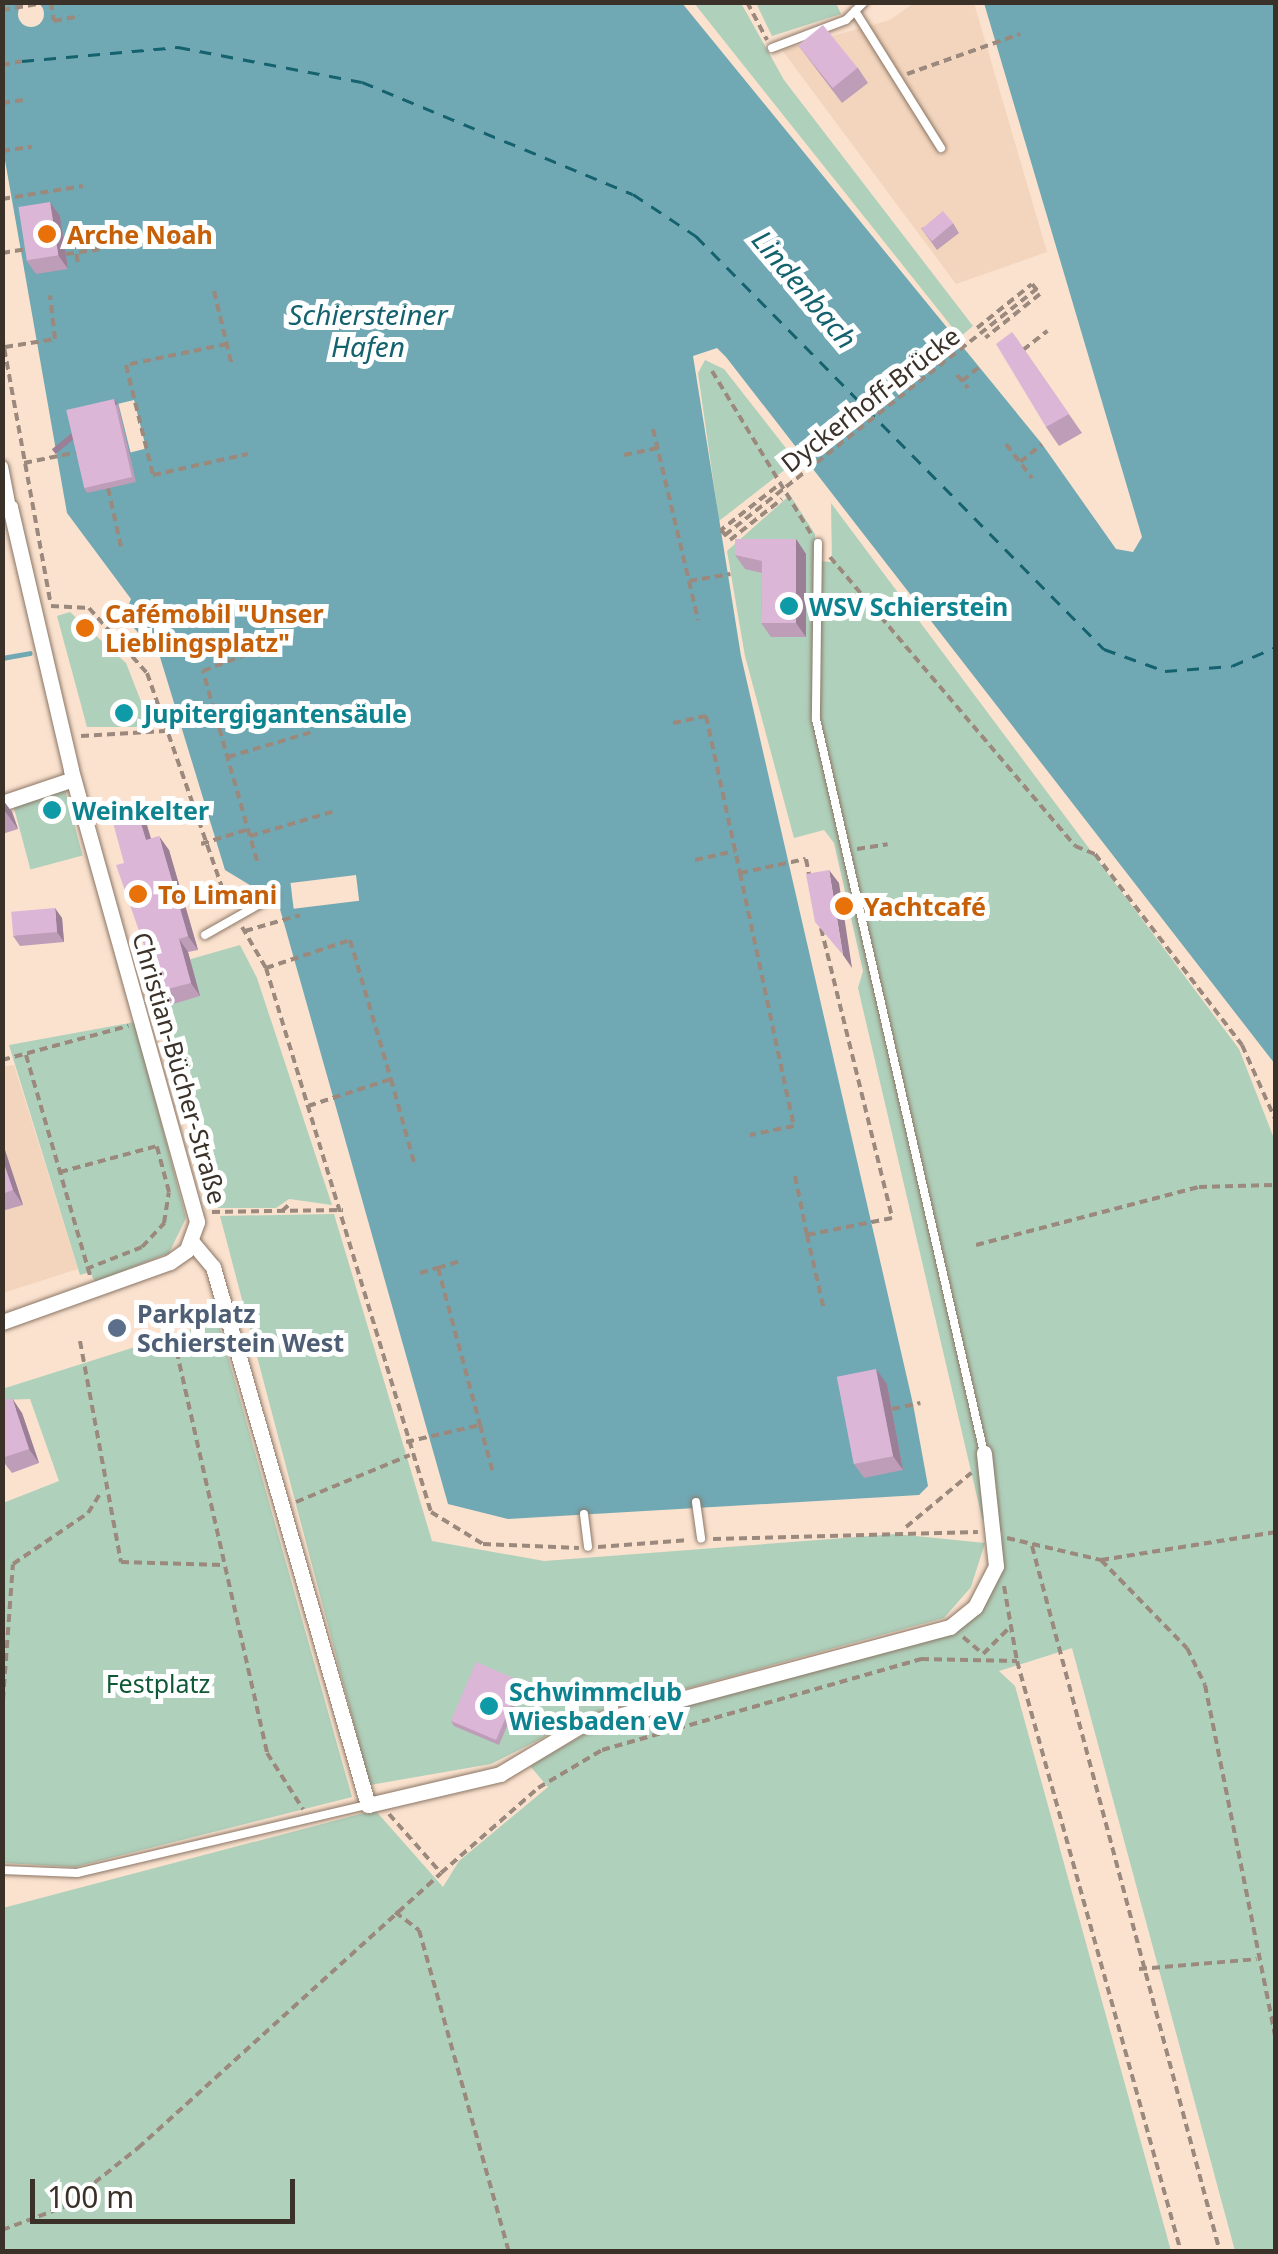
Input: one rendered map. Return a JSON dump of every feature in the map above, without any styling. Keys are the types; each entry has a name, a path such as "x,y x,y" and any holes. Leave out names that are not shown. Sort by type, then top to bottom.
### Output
{"street":[{"path":"2,466 6,507"},
{"name":"Christian-Bücher-Straße","path":"6,507 61,731 68,780 196,1212 192,1242 213,1267 373,1804"},
{"path":"2,803 68,780"},
{"path":"2,1322 170,1262 192,1242"},
{"path":"373,1804 500,1774 580,1726 950,1627 985,1594 999,1536 984,1452"}],"lane":[{"path":"772,48 855,12 864,2"},
{"path":"855,12 892,80 941,148"},
{"path":"818,543 816,719 984,1452"},
{"path":"205,935 274,896"},
{"path":"696,1502 701,1540"},
{"path":"584,1514 588,1547"},
{"path":"2,1870 76,1873 373,1804"}],"path":[{"path":"2,10 50,2 54,20 80,16"},
{"path":"747,2 772,48"},
{"path":"892,80 1020,34"},
{"path":"2,65 22,61"},
{"path":"2,103 23,100"},
{"path":"2,151 32,147"},
{"path":"2,199 83,186"},
{"path":"75,241 78,264"},
{"path":"2,254 32,248"},
{"path":"66,254 101,248"},
{"path":"978,328 1036,290"},
{"path":"986,338 1036,290"},
{"name":"Dyckerhoff-Brücke","path":"726,535 1036,290"},
{"path":"214,291 232,366"},
{"path":"3,347 55,339 50,295"},
{"path":"1012,358 1047,331"},
{"path":"2,336 51,605 88,608 108,622 148,672 201,844 237,920 266,968 343,1210 406,1442 430,1512 483,1544"},
{"path":"226,344 126,365 153,475 248,454"},
{"path":"962,381 978,368"},
{"path":"712,372 776,487 818,543 1075,846 1095,854 1242,1045 1276,1121"},
{"path":"957,375 968,388"},
{"path":"653,430 698,620"},
{"path":"1006,444 1032,478"},
{"path":"1020,462 1042,444"},
{"path":"624,455 657,448"},
{"path":"24,464 78,452"},
{"path":"726,535 776,487"},
{"path":"108,488 122,551"},
{"path":"726,535 784,498"},
{"path":"690,582 730,574"},
{"path":"257,861 204,671 294,636"},
{"path":"672,723 706,716 794,1126 750,1135"},
{"path":"61,731 122,739 165,731"},
{"path":"228,757 312,732"},
{"path":"201,844 335,811"},
{"path":"848,852 888,844"},
{"path":"695,860 735,851"},
{"path":"740,872 806,859 814,896"},
{"path":"861,908 902,898"},
{"path":"245,932 300,914"},
{"path":"807,1235 892,1218 818,914"},
{"path":"266,968 350,940 415,1166"},
{"path":"826,950 869,942"},
{"path":"2,1060 142,1022"},
{"path":"26,1055 86,1269 96,1290"},
{"path":"308,1106 392,1079"},
{"path":"59,1173 157,1146"},
{"path":"795,1176 824,1310"},
{"path":"976,1245 1199,1187 1276,1186"},
{"path":"282,1211 292,1202"},
{"path":"212,1212 343,1210"},
{"path":"86,1269 142,1248 167,1213"},
{"path":"420,1272 461,1261"},
{"path":"438,1268 493,1472"},
{"path":"168,1313 267,1753 308,1818"},
{"path":"80,1342 113,1548 129,1568 223,1566"},
{"path":"892,1409 920,1403"},
{"path":"406,1442 480,1425"},
{"path":"984,1452 949,1498 902,1529 999,1536 1102,1560 1276,1532"},
{"path":"290,1503 410,1455"},
{"path":"2,1713 13,1564 88,1513 102,1491"},
{"path":"999,1536 1001,1554"},
{"path":"1032,1544 1139,1969 1220,2252"},
{"path":"1102,1560 1188,1648 1205,1685 1276,2041"},
{"path":"1003,1571 1017,1661 1181,2252"},
{"path":"983,1654 1010,1626"},
{"path":"950,1627 983,1654"},
{"path":"2,2230 64,2207 138,2148 395,1912 538,1788 602,1750 921,1659 983,1654 1017,1661"},
{"path":"373,1804 441,1872"},
{"path":"395,1912 419,1930 509,2252"},
{"path":"1139,1969 1257,1960"}],"shaded area":[{"path":"914,3 974,3 1047,252 956,284 782,50 890,20"},
{"path":"14,1065 78,1269 3,1293 2,1067"}],"green space":[{"path":"694,3 741,3 784,80 973,326 960,337"},
{"path":"756,3 836,3 841,14 772,36"},
{"path":"705,360 724,369 796,461 719,521 698,373"},
{"path":"790,495 815,534 815,561 832,562 831,503 1239,1049 1275,1141 1275,2251 1235,2251 1072,1648 999,1671 1015,1686 1171,2251 3,2251 3,1908 375,1810 443,1887 459,1861 548,1787 530,1766 590,1731 953,1632 999,1572 1002,1533 982,1518 858,988 863,971 834,843 824,830 794,838 745,656 727,551"},
{"path":"70,612 126,663 151,727 87,727 57,616"},
{"path":"64,786 83,856 30,870 12,800"},
{"path":"240,945 257,978 332,1205 289,1199 276,1208 218,1208 149,971"},
{"path":"135,1022 186,1218 169,1253 95,1282 90,1272 80,1275 9,1045"},
{"path":"334,1214 432,1541 544,1561 896,1534 985,1543 971,1587 944,1618 586,1716 491,1764 370,1785 220,1216"},
{"name":"Festplatz","path":"208,1324 220,1328 352,1797 75,1867 3,1863 3,1503 59,1481 30,1399 3,1400 2,1389"}],"water":[{"name":"Schiersteiner Hafen","path":"2,3 682,3 1042,444 1116,549 1133,552 1142,537 984,3 1275,3 1275,1064 726,357 717,348 693,356 741,656 913,1404 928,1486 919,1495 508,1519 448,1504 278,902 225,870 160,657 124,617 131,599 67,513 3,149"}],"pier":[{"path":"31,1 40,5 44,14 40,23 31,27 22,23 18,14 22,5"},
{"path":"134,400 146,449 131,452 118,404"},
{"path":"356,875 359,901 294,909 290,883"}],"building":[{"path":"823,25 858,68 833,88 798,45"},
{"path":"50,202 58,255 27,260 18,207"},
{"path":"943,211 953,223 932,241 922,229"},
{"path":"1012,332 1069,414 1046,427 996,344"},
{"path":"114,399 132,477 84,488 66,410"},
{"path":"735,539 796,539 796,623 761,623 762,561 735,555"},
{"path":"134,801 146,840 159,836 188,936 179,939 191,983 160,991 116,865 124,863 109,808"},
{"path":"829,870 843,955 815,922 806,874"},
{"path":"55,908 57,932 13,936 11,912"},
{"path":"2,1158 13,1190 2,1194"},
{"path":"876,1369 893,1456 854,1464 837,1377"},
{"path":"12,1398 29,1449 2,1458 2,1401"},
{"name":"Schwimmclub Wiesbaden eV","path":"476,1662 521,1681 496,1740 451,1721"}],"waterway":[{"name":"Lindenbach","path":"2,658 30,653"}],"ferry route":[{"path":"22,61 178,47 362,82 633,194 696,236 1104,649 1165,671 1232,666 1276,647"}],"place":[{"name":"Arche Noah","path":"47,234"},
{"name":"WSV Schierstein","path":"789,606"},
{"name":"Cafémobil \"Unser Lieblingsplatz\"","path":"85,628"},
{"name":"Jupitergigantensäule","path":"124,713"},
{"name":"Weinkelter","path":"52,810"},
{"name":"To Limani","path":"138,894"},
{"name":"Yachtcafé","path":"844,906"},
{"name":"Parkplatz Schierstein West","path":"117,1328"},
{"name":"Schwimmclub Wiesbaden eV","path":"489,1706"}]}
